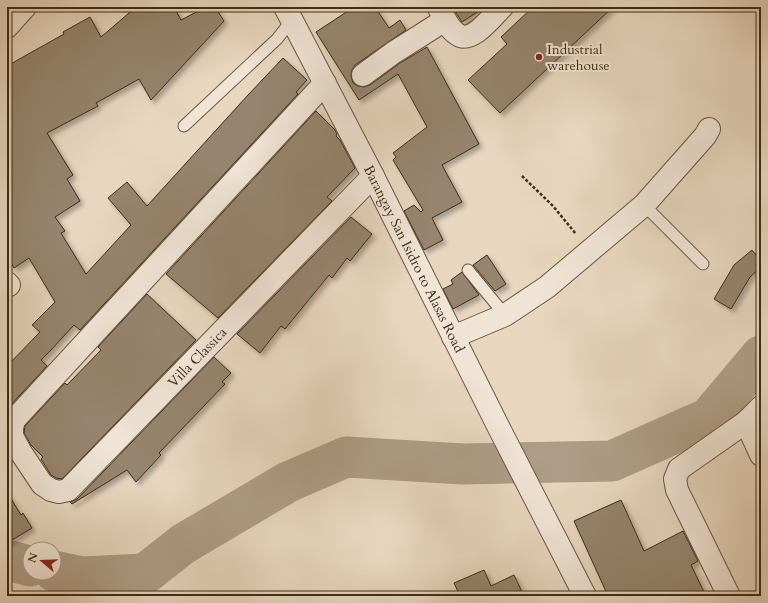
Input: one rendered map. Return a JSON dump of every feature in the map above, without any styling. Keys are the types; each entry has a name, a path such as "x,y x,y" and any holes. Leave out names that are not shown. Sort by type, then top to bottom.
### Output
{"street":[{"path":"7,27 25,7"},
{"path":"363,75 394,53 442,13 455,34 467,38 477,32 502,7"},
{"name":"Barangay San Isidro to Alasas Road","path":"289,14 373,176 585,596"},
{"name":"Villa Classica","path":"325,83 14,420 12,436 42,484 51,490 59,492 68,490 373,176"},
{"path":"453,336 505,315 547,287 644,205 705,136 709,129"},
{"path":"729,596 677,490 675,479 679,469 746,422 761,406"},
{"path":"746,422 761,455"}],"lane":[{"path":"184,126 277,39 289,14"},
{"path":"644,205 704,264"},
{"path":"468,270 505,315"}],"path":[{"path":"522,176 553,206 590,251"}],"building":[{"path":"136,7 174,7 181,20 206,7 215,7 224,21 151,100 139,79 96,103 98,106 47,133 73,175 67,179 80,201 55,217 65,231 61,233 86,274 131,225 108,198 127,182 147,206 283,58 307,80 296,92 298,94 80,330 74,325 41,360 47,366 7,409 7,366 40,332 32,325 55,302 29,258 14,268 7,256 7,66 64,34 63,32 90,17 101,37"},
{"path":"354,7 375,7 389,28 400,20 406,30 355,65 351,76 353,83 364,87 370,85 400,63 427,47 479,144 442,165 462,202 432,218 443,240 424,250 404,211 414,205 421,212 423,210 393,160 396,157 393,153 427,127 398,74 359,100 316,32"},
{"path":"452,7 485,7 462,22"},
{"name":"Industrial warehouse","path":"533,7 613,7 500,113 468,80 507,44 501,37"},
{"path":"316,111 335,130 337,134 336,136 340,140 355,168 327,197 332,201 218,318 166,274"},
{"path":"351,217 372,234 350,261 347,258 332,278 329,275 285,329 281,326 260,353 237,334"},
{"path":"752,250 761,261 761,267 750,277 731,309 714,299 734,265"},
{"path":"487,255 506,284 495,291 473,265"},
{"path":"462,272 479,295 453,309 443,289 453,284 451,280"},
{"path":"147,294 196,340 62,479 56,478 51,475 41,459 43,457 31,445 24,433 25,426 65,383 67,385 101,350 98,347"},
{"path":"214,357 231,373 222,382 225,384 159,453 161,455 136,482 127,470 72,504 70,502 77,499"},
{"path":"7,492 21,515 23,513 32,528 7,543"},
{"path":"621,500 644,551 683,531 698,561 691,565 706,596 608,596 574,521"},
{"path":"484,570 491,586 514,575 524,596 460,596 454,583"}],"waterway":[{"path":"62,573 82,577 145,574 183,544 288,482 346,457 463,464 612,461 709,418 761,356"},
{"path":"7,560 22,564"}],"place":[{"name":"Industrial warehouse","path":"539,57"}]}
